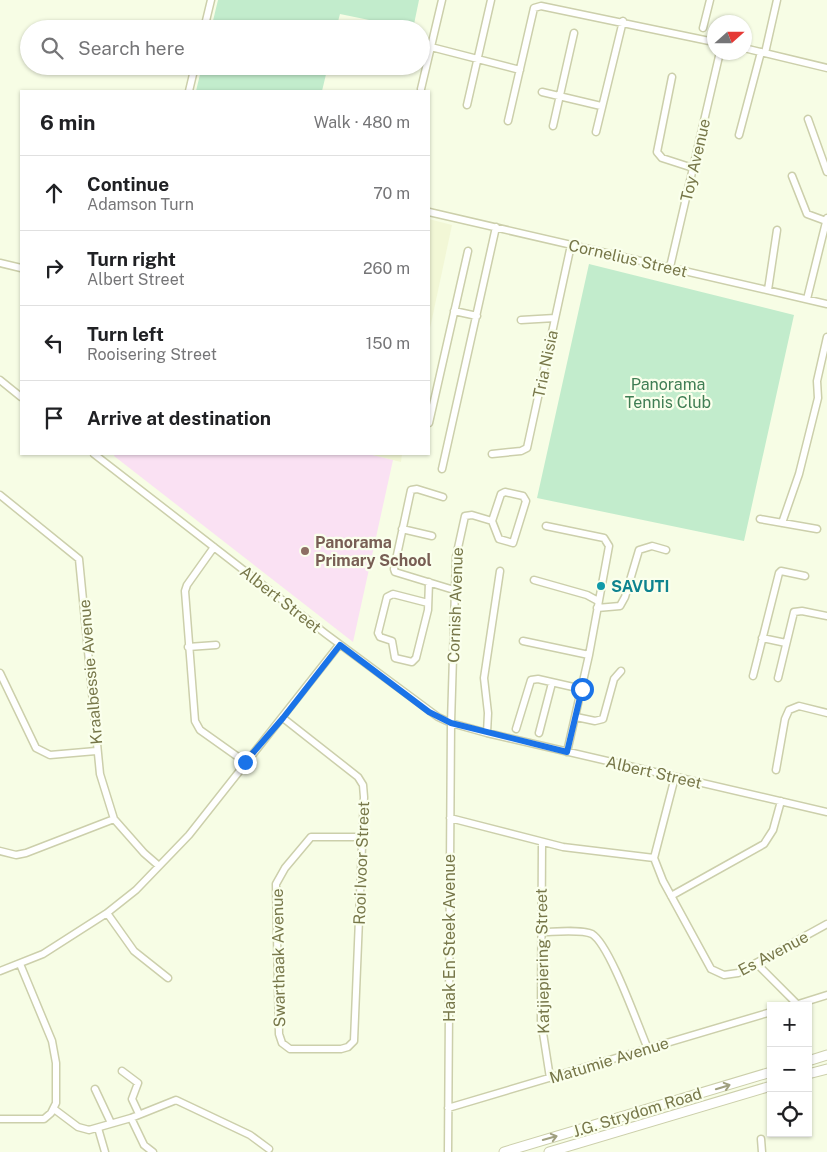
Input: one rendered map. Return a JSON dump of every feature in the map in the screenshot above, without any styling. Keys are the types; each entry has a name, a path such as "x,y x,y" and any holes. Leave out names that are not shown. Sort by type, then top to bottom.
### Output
{"street":[{"path":"206,20 211,0"},
{"path":"430,51 442,0"},
{"path":"466,105 491,0"},
{"path":"703,28 710,0"},
{"path":"739,135 777,0"},
{"path":"508,121 534,8 541,6 624,21 707,40"},
{"path":"596,132 601,106 624,21"},
{"path":"553,126 574,33"},
{"path":"431,47 520,70"},
{"path":"752,50 827,68"},
{"name":"Toy Avenue","path":"670,267 718,60"},
{"path":"189,90 193,75"},
{"path":"421,89 424,75"},
{"path":"672,77 657,152 662,158 693,168"},
{"path":"542,92 601,106"},
{"path":"808,119 827,172"},
{"path":"792,176 807,214 827,219 807,299"},
{"name":"Cornelius Street","path":"430,212 827,304"},
{"path":"442,469 496,227"},
{"path":"768,290 777,230"},
{"name":"Tria Nisia","path":"492,454 521,451 527,448 571,245"},
{"path":"430,419 468,251"},
{"path":"0,263 20,268"},
{"path":"454,311 477,316"},
{"path":"521,320 555,318"},
{"path":"782,523 799,474 816,407 817,381 827,336"},
{"path":"0,380 20,396"},
{"name":"Albert Street","path":"101,456 340,645 429,712 451,723 567,752 827,812"},
{"path":"443,497 417,489 411,490 394,570 454,590"},
{"path":"503,493 525,498 526,501 513,543 499,539 492,521 503,493"},
{"name":"Kraalbessie Avenue","path":"0,495 80,559 96,751 100,774 114,819 144,853 159,866"},
{"name":"Cornish Avenue","path":"451,723 457,545 464,518 472,515 492,521"},
{"path":"760,519 817,529"},
{"path":"546,526 604,538 608,541 609,551 582,689 567,752"},
{"path":"402,529 432,536"},
{"path":"534,580 587,595 598,601 620,606 625,598 639,550 652,546 666,550"},
{"path":"214,547 185,588 188,647 196,724 200,730 245,762"},
{"path":"487,733 488,713 484,678 500,571"},
{"path":"753,676 779,573 781,571 805,576"},
{"path":"428,603 393,594 387,596 378,634 380,637 392,641 395,658 412,662 416,658 428,603 429,582"},
{"path":"778,678 792,616 796,611 827,616"},
{"path":"762,638 786,643"},
{"path":"523,641 589,655"},
{"path":"188,647 216,645"},
{"path":"0,971 43,954 107,913 136,890 189,835 245,762 283,718 340,645"},
{"path":"576,717 595,721 603,719 614,679 621,671"},
{"path":"0,673 36,748 50,755 96,751"},
{"path":"516,729 531,680 536,679 582,689"},
{"path":"539,733 552,683"},
{"path":"776,770 785,719 789,710 799,706 827,713"},
{"name":"Rooi Ivoor Street","path":"283,718 361,780 364,788 354,1040 350,1045"},
{"name":"Haak En Steek Avenue","path":"448,1152 451,723"},
{"path":"675,776 654,858 671,896 764,844 773,830 781,801"},
{"path":"450,818 542,843 583,851 654,858"},
{"path":"0,851 16,855 26,853 114,819"},
{"name":"Swarthaak Avenue","path":"350,1045 335,1050 294,1049 282,1043 279,1034 280,970 276,888 280,875 311,837 320,835 363,837"},
{"name":"Katjiepiering Street","path":"542,843 541,1027 550,1078"},
{"name":"Es Avenue","path":"671,896 706,964 717,974 734,975 827,924"},
{"path":"107,913 134,951 168,978"},
{"path":"542,932 588,933 599,941 624,992 648,1049"},
{"path":"0,1119 40,1120 47,1118 54,1109 56,1063 52,1041 20,964"},
{"path":"756,964 791,1002"},
{"path":"804,1002 827,995"},
{"name":"Matumie Avenue","path":"448,1108 767,1013"},
{"path":"812,1060 827,1055"},
{"path":"812,1073 827,1069"},
{"path":"122,1071 138,1083 132,1099 139,1114"},
{"name":"J.G. Strydom Road","path":"504,1152 767,1073"},
{"name":"J.G. Strydom Road","path":"549,1152 767,1087"},
{"path":"95,1088 111,1123"},
{"path":"54,1109 84,1130 98,1128 131,1118 169,1101 179,1100 250,1135 269,1150"},
{"path":"131,1118 144,1145 153,1152"},
{"path":"98,1128 106,1152"},
{"path":"761,1139 762,1152"}],"shaded area":[{"path":"430,219 452,225 430,328"},
{"path":"372,455 402,455 401,462"},
{"name":"Panorama Primary School","path":"372,455 393,460 353,642 114,456"}],"green space":[{"path":"218,0 419,0 415,20 369,20 340,14 338,20 213,20"},
{"path":"200,75 326,75 322,90 196,90"},
{"name":"Panorama Tennis Club","path":"589,264 794,315 744,541 537,498"}],"place":[{"name":"Panorama Primary School","path":"305,551"},
{"name":"SAVUTI","path":"601,586"}],"route":[{"path":"245,762 283,718 340,645 438,717 479,731 567,752 582,689"}]}
